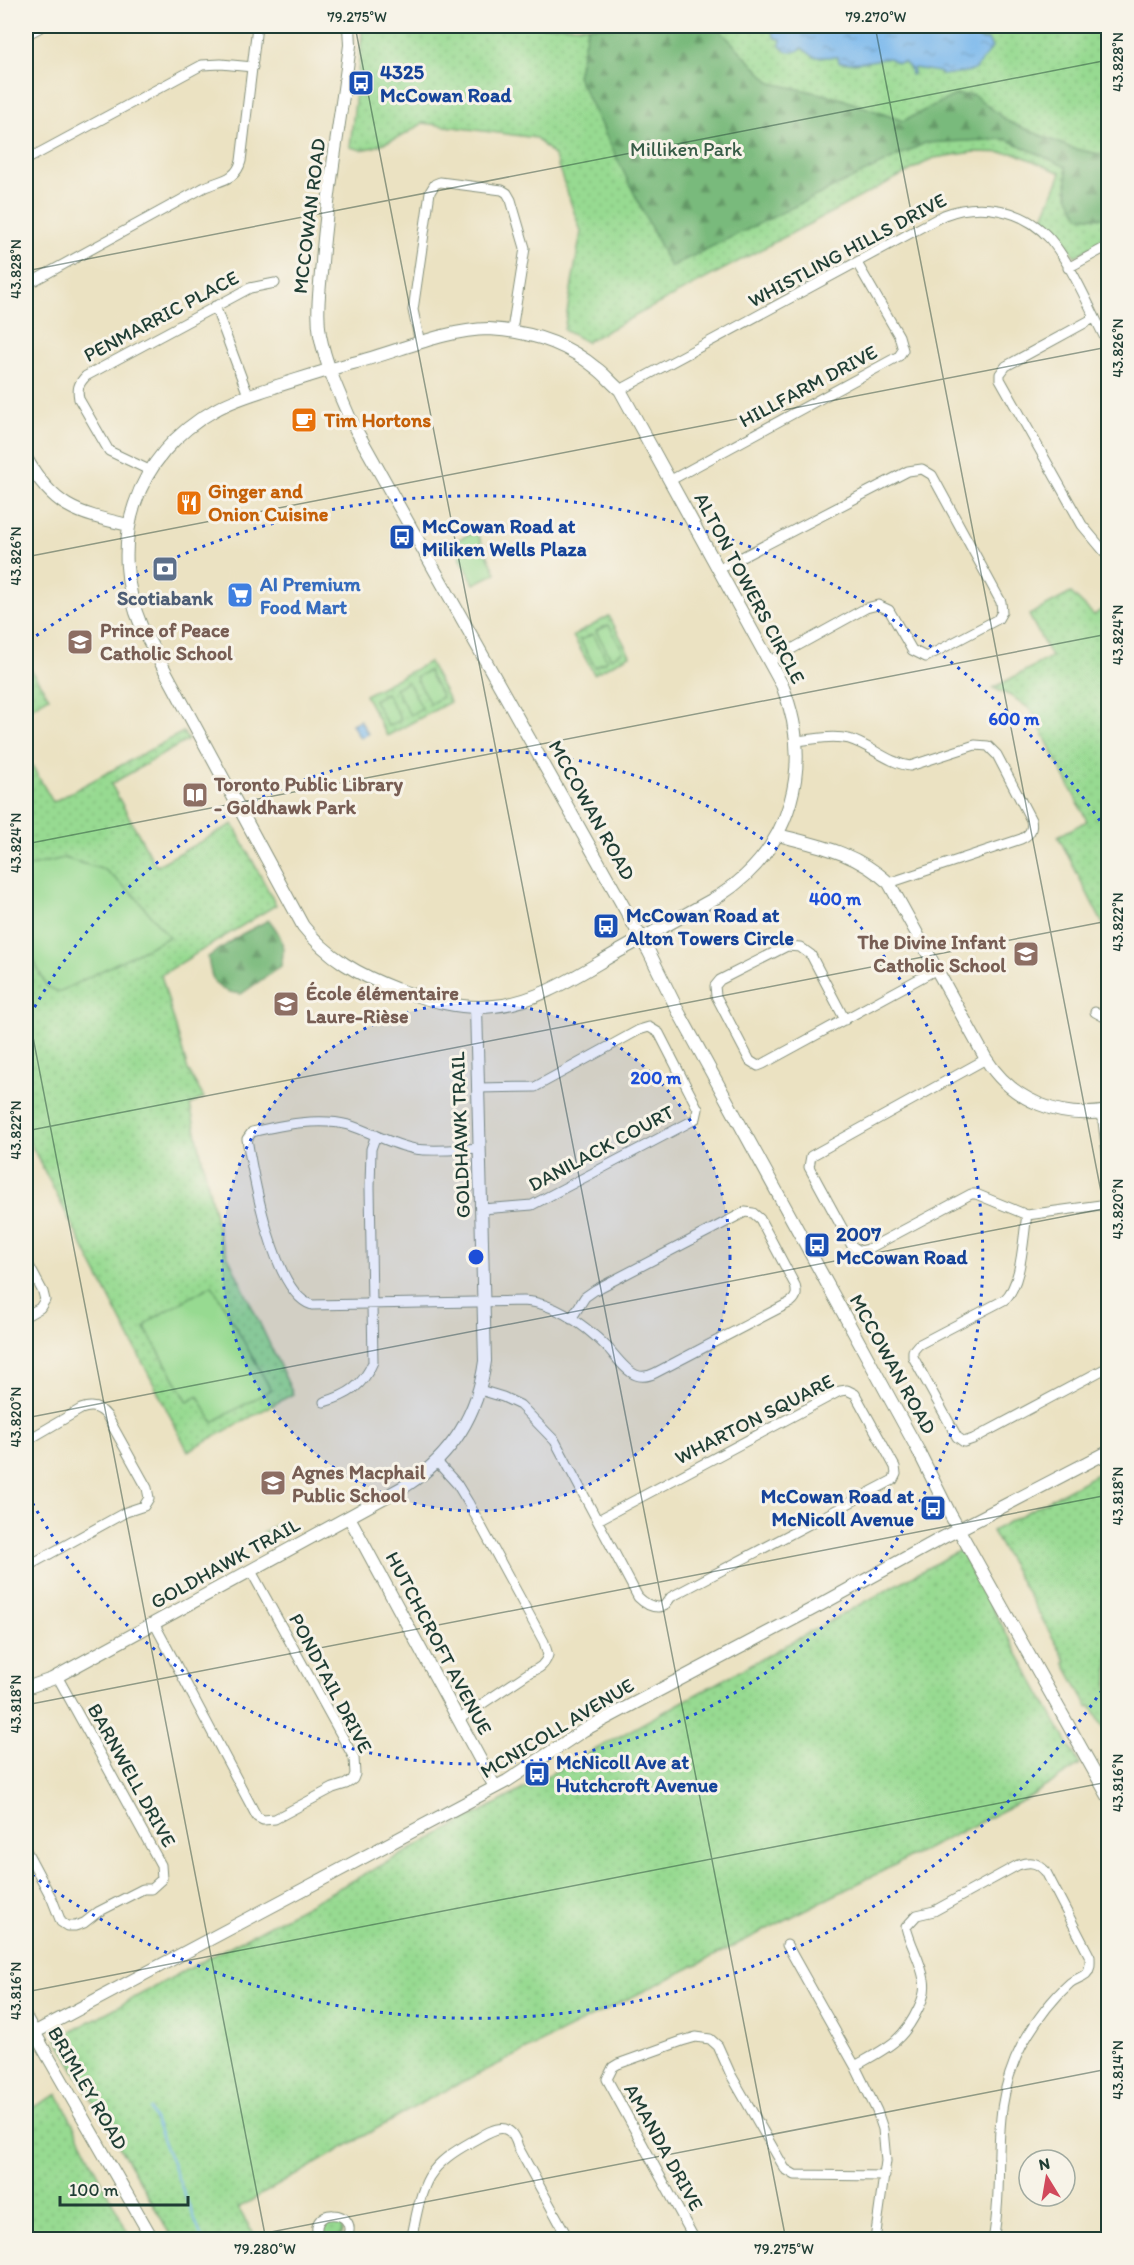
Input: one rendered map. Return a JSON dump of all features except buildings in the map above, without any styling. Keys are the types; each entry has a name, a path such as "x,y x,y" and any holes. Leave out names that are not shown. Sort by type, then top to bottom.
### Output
{"street":[{"path":"26,35 43,26"},
{"path":"26,285 218,180 225,180 236,174 241,161 256,26"},
{"name":"MCCOWAN ROAD","path":"349,26 349,54 335,161 326,209 319,305 320,333 329,370 351,421 642,938 678,1011 959,1529 1108,1796"},
{"path":"26,160 202,65 253,67"},
{"path":"420,343 413,305 430,192 432,187 440,182 502,190 510,196 525,248 512,330"},
{"name":"WHISTLING HILLS DRIVE","path":"620,390 944,215 980,208 1009,213 1031,223 1050,239 1108,344"},
{"path":"1068,268 1108,246"},
{"name":"HILLFARM DRIVE","path":"671,480 899,356 903,350 899,336 857,263"},
{"name":"PENMARRIC PLACE","path":"149,470 115,455 104,445 80,399 78,386 86,376 215,306 250,288 275,283"},
{"path":"215,306 248,395"},
{"path":"1094,318 1006,366 1000,374 1000,379 1077,517 1087,533 1108,556"},
{"name":"ALTON TOWERS CIRCLE","path":"479,329 512,330 534,335 568,349 596,367 620,390 770,661 790,705 797,741 793,794 778,835 758,862 719,896 534,997 507,1005 476,1007 449,1004 422,998 366,977 329,954 303,926 142,628 134,608 126,573 125,549 128,525 149,470 171,443 199,420 222,406 248,395 329,370 460,332 479,329"},
{"path":"26,458 46,489 63,504 88,516 128,525"},
{"path":"719,569 908,471 918,469 932,476 1001,602 1002,612 998,619 926,657 912,650 889,609 878,605 866,608 770,661"},
{"path":"797,741 847,739 900,764 910,766 975,746 988,746 997,755 1031,819 1032,828 1028,835 889,883"},
{"path":"778,835 851,856 872,868 889,883 986,1059 1014,1090 1037,1104 1069,1113 1105,1112 1108,1162"},
{"path":"844,1020 811,954 800,947 787,946 720,980 715,986 716,996 750,1061 758,1066 844,1020 937,969"},
{"name":"GOLDHAWK TRAIL","path":"26,1688 57,1676 407,1485 437,1462 453,1445 467,1421 480,1390 485,1361 476,1007"},
{"path":"1095,1012 1108,1019"},
{"name":"DANILACK COURT","path":"478,1088 535,1087 639,1030 650,1027 659,1033 696,1104 698,1114 692,1121 532,1205 482,1209"},
{"path":"986,1059 814,1153 809,1158 809,1167 852,1246 860,1251 868,1249 971,1194 1027,1215 1108,1204"},
{"path":"480,1148 414,1149 338,1123 297,1123 252,1132 247,1139 269,1240 297,1296 305,1303 312,1305 540,1303 571,1319 599,1340 632,1373 646,1376 655,1374 791,1302 797,1293 760,1219 753,1213 745,1212 595,1290 585,1297 571,1319"},
{"path":"324,1402 353,1390 366,1378 375,1354 370,1168 371,1149 376,1135"},
{"path":"1027,1215 1016,1283 1010,1294 1004,1300 918,1345 913,1351 913,1357 957,1437 964,1442 970,1441 1108,1367"},
{"path":"26,1260 45,1300 40,1308 26,1316"},
{"name":"WHARTON SQUARE","path":"480,1390 503,1397 520,1406 555,1441 638,1597 643,1602 660,1607 668,1603 671,1597 893,1480 896,1474 895,1467 855,1394 847,1390 840,1391 598,1520"},
{"path":"26,1441 81,1409 99,1408 107,1416 147,1488 149,1498 144,1506 126,1512 26,1567"},
{"name":"MCNICOLL AVENUE","path":"29,2035 495,1787 584,1730 959,1529 1108,1452"},
{"path":"437,1462 457,1484 468,1502 544,1642 548,1655 544,1665 539,1669 530,1672 458,1720"},
{"name":"HUTCHCROFT AVENUE","path":"349,1517 495,1787"},
{"name":"PONDTAIL DRIVE","path":"154,1623 257,1817 262,1820 274,1819 333,1788 346,1784 353,1779 355,1774 354,1758 251,1571"},
{"name":"BARNWELL DRIVE","path":"26,1850 52,1899 61,1922 67,1926 84,1923 98,1912 143,1889 151,1889 162,1879 161,1865 57,1676"},
{"path":"855,2066 900,2038 908,2030 921,2002 925,1982 909,1940 906,1926 910,1921 917,1915 934,1911 1018,1865 1029,1861 1040,1864 1090,1957 1090,1968 1069,1984 1040,2014 1008,2079 1000,2113 997,2210 993,2240"},
{"path":"787,1945 855,2066 877,2111 883,2129 886,2144 885,2176 875,2240"},
{"name":"BRIMLEY ROAD","path":"26,2018 29,2035 153,2240"},
{"name":"AMANDA DRIVE","path":"695,2240 607,2079 613,2067 618,2064 673,2044 696,2037 710,2039 718,2046 731,2075 785,2169 795,2175 885,2176"},
{"path":"411,2240 424,2188 436,2167 456,2151 488,2132 502,2129 508,2131 516,2139 518,2147 569,2240"},
{"path":"1104,2240 1108,2148"},
{"path":"320,2240 317,2232 319,2222 327,2215 333,2214 343,2217 346,2221 350,2231 346,2240"}],"green space":[{"name":"Milliken Park","path":"363,26 1108,26 1108,239 1075,256 1056,229 1043,217 1061,173 1015,153 974,152 934,158 586,342 564,330 581,232 555,157 536,138 423,123 404,135 374,147 362,150 350,147"},
{"path":"588,26 717,27 771,83 836,97 903,121 955,95 974,95 1009,122 1071,148 1099,154 1108,160 1108,214 1102,218 1079,216 1068,195 1066,167 1006,139 925,143 670,267 577,76"},
{"path":"476,531 496,573 474,584 453,542"},
{"path":"1071,593 1094,615 1108,605 1108,934 1058,836 1087,821 1031,710 1013,697 993,688 1051,657 1029,615"},
{"path":"609,616 630,655 594,674 573,636"},
{"path":"609,625 623,651 611,658 596,631"},
{"path":"593,634 607,660 595,667 580,640"},
{"path":"429,662 450,702 387,736 365,695"},
{"path":"26,663 49,697 26,711"},
{"path":"428,671 442,697 430,704 416,677"},
{"path":"408,682 422,708 410,715 395,688"},
{"path":"386,693 401,720 388,726 374,700"},
{"path":"183,732 188,740 111,784 156,866 233,824 276,905 161,975 188,1070 204,1098 190,1105 220,1239 293,1394 188,1451 26,1135 26,755 53,802"},
{"path":"64,858 105,870 134,895 169,937 59,992 47,987 26,945 26,867"},
{"path":"269,920 282,942 281,966 241,994 219,987 213,978 208,957 242,934"},
{"path":"212,1285 271,1390 213,1422 198,1396 188,1402 145,1328 154,1318"},
{"path":"1108,1468 1108,1736 1091,1706 1088,1707 1064,1662 1066,1661 992,1531"},
{"path":"280,1523 280,1533 268,1541 263,1532"},
{"path":"960,1550 1080,1765 1024,1800 425,2101 238,2208 257,2239 173,2239 57,2039 494,1805"},
{"path":"58,2094 131,2239 26,2239 26,2111"},
{"path":"332,2220 339,2223 342,2230 339,2237 332,2240 325,2237 322,2230 325,2223"}],"water":[{"path":"769,26 975,26 975,35 981,40 988,40 992,48 972,71 943,75 915,68 911,75 910,68 904,62 897,63 889,58 845,63 839,62 838,57 814,57 802,48 794,52 788,51 780,46 781,39 775,38"},
{"path":"360,720 368,734 360,738 352,724"}],"waterway":[{"path":"150,2109 203,2240"}],"place":[{"name":"4325 McCowan Road","path":"361,83"},
{"name":"Tim Hortons","path":"304,420"},
{"name":"Ginger and Onion Cuisine","path":"189,503"},
{"name":"McCowan Road at Miliken Wells Plaza","path":"402,537"},
{"name":"Scotiabank","path":"165,569"},
{"name":"AI Premium Food Mart","path":"240,595"},
{"name":"Prince of Peace Catholic School","path":"80,642"},
{"name":"Toronto Public Library - Goldhawk Park","path":"195,795"},
{"name":"McCowan Road at Alton Towers Circle","path":"606,926"},
{"name":"The Divine Infant Catholic School","path":"1026,954"},
{"name":"École élémentaire Laure-Rièse","path":"286,1004"},
{"name":"2007 McCowan Road","path":"817,1245"},
{"name":"Agnes Macphail Public School","path":"273,1483"},
{"name":"McCowan Road at McNicoll Avenue","path":"933,1508"},
{"name":"McNicoll Ave at Hutchcroft Avenue","path":"537,1774"}]}
